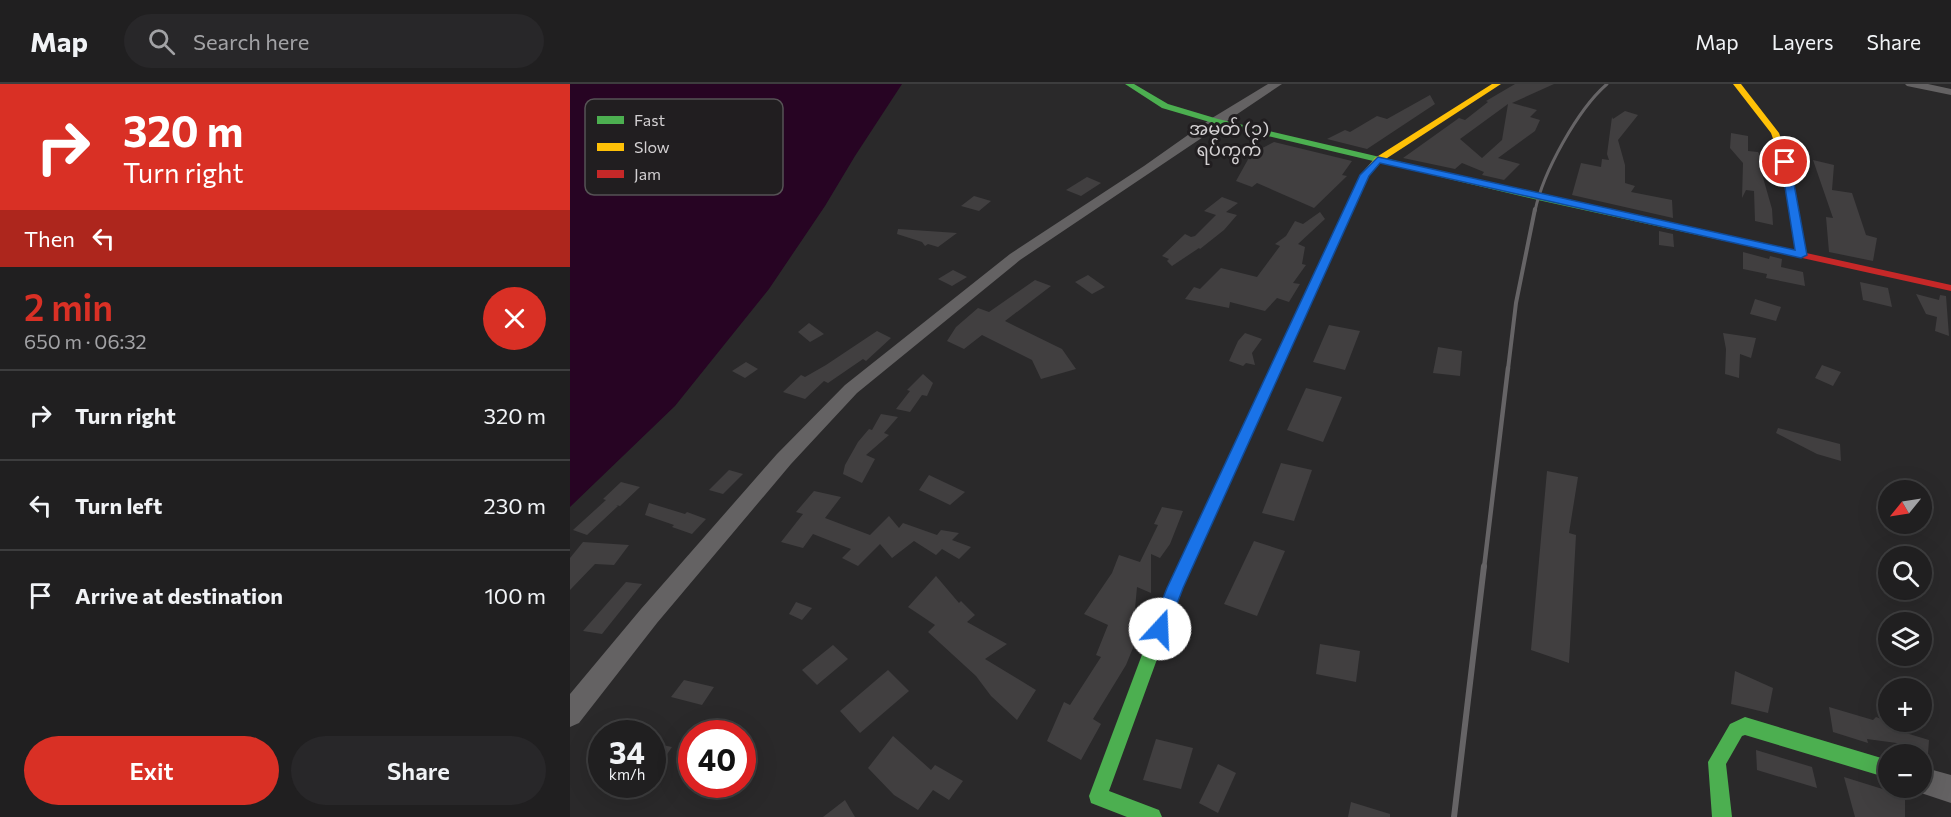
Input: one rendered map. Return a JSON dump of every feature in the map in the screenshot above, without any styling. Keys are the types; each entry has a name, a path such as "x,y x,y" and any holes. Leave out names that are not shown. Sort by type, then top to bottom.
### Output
{"street":[{"path":"1129,84 1165,106 1216,121 1378,160 1951,288"},
{"path":"570,714 649,616 784,459 850,389 1015,257 1149,169 1216,121 1276,84"},
{"path":"1152,817 1098,796 1175,588 1365,175 1378,160 1497,84"},
{"path":"1737,84 1775,133 1785,162 1801,255"},
{"path":"1911,84 1951,92"},
{"path":"1722,817 1717,762 1736,730 1745,726 1878,766"},
{"path":"1932,783 1951,789"}],"shaded area":[{"path":"570,84 902,84 825,206 769,289 675,406 570,507"}],"building":[{"path":"1515,84 1554,84 1512,103 1537,110 1530,117 1540,120 1535,131 1498,158 1520,164 1504,180 1482,175 1484,172 1462,163 1455,169 1403,158 1459,118 1465,120 1488,102 1486,101","holes":["1508,104 1502,140 1482,158 1460,139"]},
{"path":"1430,95 1435,104 1367,149 1327,139 1345,130 1350,132 1377,116 1387,119"},
{"path":"1625,111 1638,115 1618,140 1625,165 1625,183 1635,186 1631,192 1672,200 1673,218 1572,195 1581,163 1601,167 1602,159 1609,160 1607,154 1612,117 1613,119"},
{"path":"1731,133 1748,136 1748,151 1758,152 1767,164 1768,175 1762,174 1772,209 1773,225 1755,221 1754,191 1746,190 1742,198 1743,163 1730,148"},
{"path":"1274,142 1352,161 1342,175 1347,176 1314,208 1257,183 1252,187 1236,181 1251,154"},
{"path":"1813,160 1834,165 1832,190 1852,193 1866,235 1877,238 1873,261 1829,252 1826,217 1833,218"},
{"path":"1087,177 1101,183 1081,196 1066,190"},
{"path":"974,196 991,201 979,211 961,206"},
{"path":"1222,197 1238,203 1226,212 1237,215 1224,230 1200,249 1172,266 1167,261 1169,259 1162,256 1185,234 1195,236 1216,215 1204,211"},
{"path":"1320,212 1325,219 1298,244 1305,247 1302,264 1306,265 1293,283 1300,284 1289,302 1277,298 1265,311 1230,302 1229,308 1185,299 1194,287 1200,289 1221,268 1257,277 1280,246 1275,244 1286,236 1295,221 1303,224"},
{"path":"898,229 957,233 938,247 928,244 925,246 922,242 897,234"},
{"path":"1659,231 1673,234 1674,247 1659,245"},
{"path":"1743,252 1769,259 1770,256 1782,259 1781,267 1803,272 1805,286 1766,278 1767,274 1743,269"},
{"path":"953,270 967,277 952,286 938,279"},
{"path":"1088,275 1105,287 1092,294 1075,282"},
{"path":"1035,280 1051,286 1005,321 1062,349 1076,369 1041,379 1032,360 982,335 964,349 947,341 956,327 978,308 989,312"},
{"path":"1860,282 1888,288 1892,307 1863,300"},
{"path":"1916,294 1939,300 1940,295 1946,296 1949,336 1935,331 1937,317 1926,314"},
{"path":"1755,299 1781,307 1776,321 1750,314"},
{"path":"809,323 824,334 810,342 798,332"},
{"path":"1329,325 1360,331 1345,370 1313,362"},
{"path":"877,331 891,338 866,361 863,359 828,383 824,381 805,399 783,392 801,375 805,377 826,365"},
{"path":"1245,333 1262,339 1252,353 1255,365 1246,363 1243,366 1229,361 1238,341"},
{"path":"1723,333 1756,338 1751,358 1740,354 1739,378 1725,374 1726,349"},
{"path":"1438,347 1462,351 1460,376 1433,373"},
{"path":"746,362 758,369 745,378 732,371"},
{"path":"1822,365 1841,372 1833,386 1815,378"},
{"path":"923,374 933,383 927,396 922,395 910,412 896,409 910,391 907,390"},
{"path":"1306,388 1342,397 1323,442 1287,430"},
{"path":"881,414 898,417 884,433 889,435 866,455 875,459 862,483 843,474 845,465 858,442 869,429 872,430"},
{"path":"1778,428 1840,444 1841,461 1817,454 1776,433"},
{"path":"1281,463 1312,470 1294,521 1262,513"},
{"path":"729,470 743,474 723,494 709,490"},
{"path":"1547,471 1578,477 1569,533 1576,535 1569,663 1531,650"},
{"path":"929,475 965,492 950,505 919,490"},
{"path":"621,482 640,487 620,506 616,505 618,506 587,535 573,530 606,500 603,499"},
{"path":"814,491 841,497 825,518 870,535 889,516 899,528 903,523 937,535 941,530 959,533 952,540 971,547 959,559 942,549 936,555 914,541 892,558 880,544 858,566 842,558 851,549 813,534 803,548 781,542 803,514 796,512"},
{"path":"649,503 706,519 692,534 645,515"},
{"path":"1162,507 1183,511 1170,544 1160,558 1151,554 1151,593 1137,587 1132,642 1135,643 1126,665 1093,719 1101,724 1081,760 1047,741 1064,702 1070,705 1101,657 1096,655 1108,625 1084,614 1112,573 1119,555 1140,562 1158,525 1154,524"},
{"path":"1254,541 1285,551 1257,616 1224,604"},
{"path":"583,542 629,545 614,565 595,564 570,590 570,558"},
{"path":"936,576 959,603 961,601 975,615 967,622 1007,644 985,659 1036,690 1017,720 991,696 976,676 928,632 935,625 908,607"},
{"path":"626,582 642,584 602,634 583,631"},
{"path":"796,602 812,608 802,620 789,614"},
{"path":"1320,644 1360,651 1356,682 1316,674"},
{"path":"833,645 848,659 817,685 802,670"},
{"path":"888,670 909,691 860,733 840,711"},
{"path":"1735,671 1773,688 1768,713 1731,704"},
{"path":"684,680 714,687 702,705 671,697"},
{"path":"1829,707 1873,720 1878,718 1878,732 1903,732 1929,740 1929,744 1904,744 1867,739 1868,743 1833,732"},
{"path":"893,736 931,770 935,765 963,781 949,800 933,790 918,810 894,795 868,768"},
{"path":"1156,739 1193,748 1181,789 1143,780"},
{"path":"666,746 672,747 666,756"},
{"path":"1756,750 1812,767 1817,788 1757,770"},
{"path":"1218,764 1236,773 1218,813 1199,803"},
{"path":"1844,777 1878,788 1878,798 1905,798 1905,817 1855,817"},
{"path":"845,800 855,817 823,817"},
{"path":"1351,802 1390,814 1390,817 1348,817"}],"railway":[{"path":"1535,211 1539,195 1563,142 1585,109 1607,84"},
{"path":"1508,369 1516,303 1535,209"},
{"path":"1484,568 1508,368"},
{"path":"1454,817 1484,566"}],"traffic: fast":[{"path":"1129,84 1165,106 1216,121 1538,197 1725,238"},
{"path":"1152,817 1098,796 1175,588 1281,357"},
{"path":"1722,817 1717,762 1736,730 1745,726 1878,766"}],"traffic: slow":[{"path":"1281,357 1365,175 1378,160 1497,84"},
{"path":"1737,84 1775,133 1785,161 1801,255"}],"traffic: jam":[{"path":"1725,238 1951,288"}],"district":[{"name":"အမှတ် (၁) ရပ်ကွက်","path":"1229,138"}],"route":[{"path":"1160,629 1175,588 1365,175 1378,160 1801,255 1785,162"}]}
